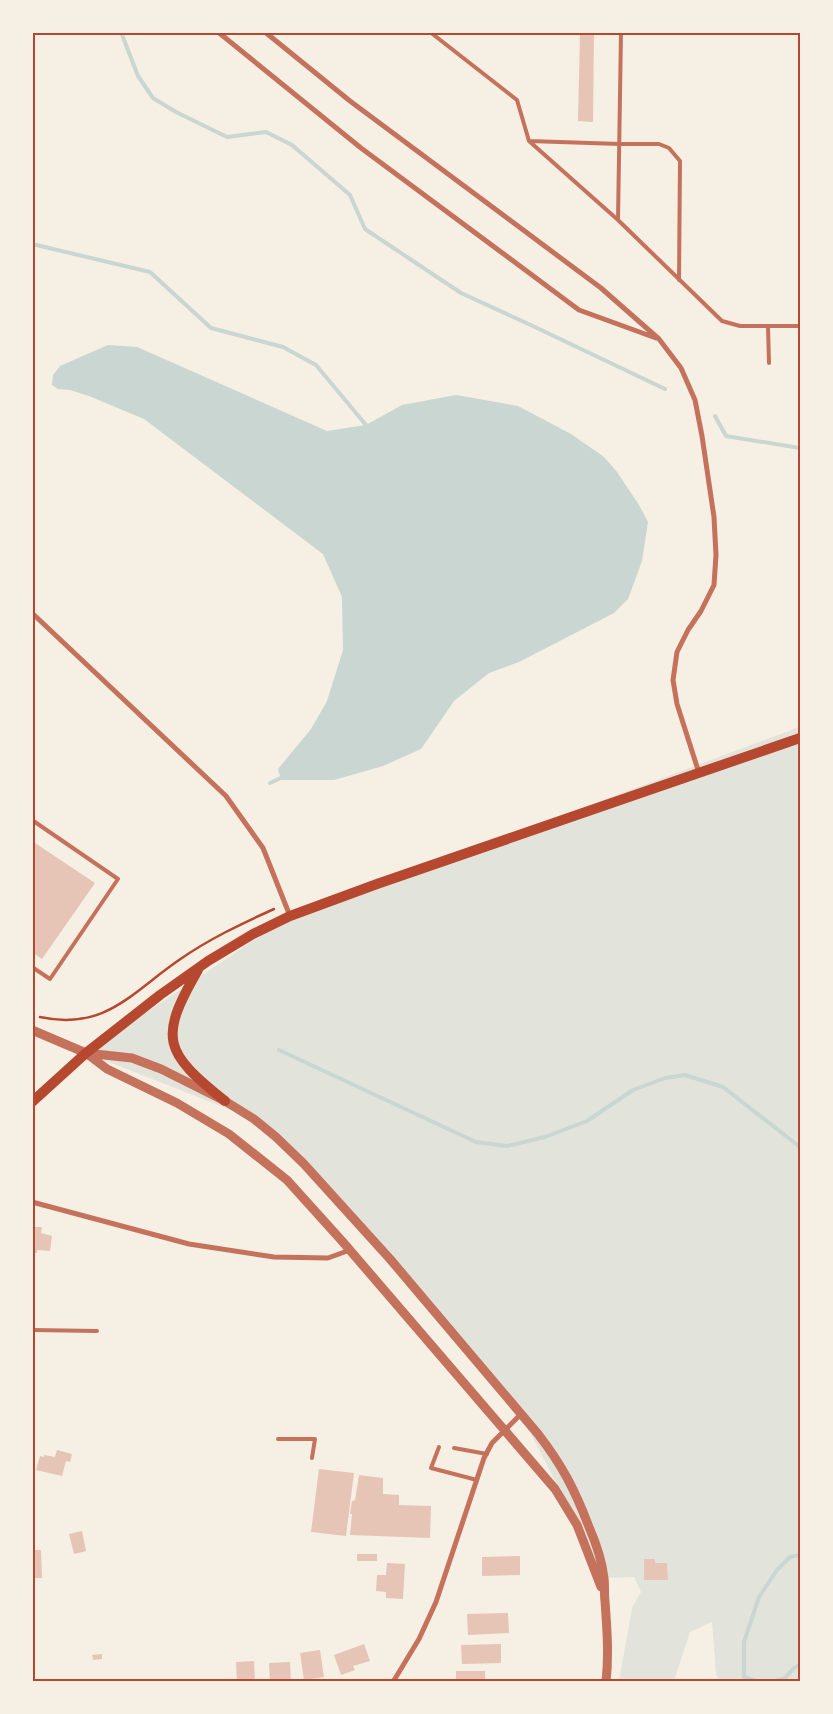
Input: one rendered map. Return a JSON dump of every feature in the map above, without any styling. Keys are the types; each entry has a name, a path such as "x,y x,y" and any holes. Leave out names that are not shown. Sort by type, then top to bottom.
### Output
{"main road":[{"path":"32,1102 86,1053 160,995 201,966 253,934 290,916 377,884 800,738"},
{"path":"201,966 176,1012 172,1027 173,1042 176,1053 187,1069 225,1101"}],"street":[{"path":"218,32 361,148 580,310 659,339"},
{"path":"265,32 350,101 601,288 659,339 681,368 695,400 714,517 716,555 714,585 677,652 673,680 677,704 699,774"},
{"path":"32,614 226,796 263,848 290,916"},
{"path":"32,1030 86,1053 107,1068 177,1103 229,1134 287,1180 350,1250 555,1489 577,1525 605,1600"},
{"path":"86,1053 132,1058 161,1069 225,1101 254,1119 304,1164 390,1259 521,1414 558,1460 577,1494 596,1545 604,1578 608,1630 606,1682"},
{"path":"32,1202 189,1244 274,1257 328,1258 350,1250"},
{"path":"393,1682 419,1640 436,1602 477,1480 492,1443 521,1414"}],"lane":[{"path":"430,32 517,100 529,141 618,220 722,321 740,326 800,326"},
{"path":"618,220 621,32"},
{"path":"529,141 659,144 669,148 680,160 679,280"},
{"path":"768,326 768,363"},
{"path":"32,820 118,879 50,979 32,967"},
{"path":"32,1330 97,1331"},
{"path":"278,1439 315,1439 312,1458"},
{"path":"438,1447 431,1468 477,1480"},
{"path":"454,1448 487,1454"}],"path":[{"path":"40,1017 55,1020 84,1020 111,1010 186,955 222,933 274,909"}],"shaded area":[{"path":"108,345 137,347 327,431 366,425 402,405 456,395 518,406 571,434 604,457 617,472 639,505 648,522 642,561 628,599 614,613 519,662 489,673 454,701 421,749 383,766 334,780 281,780 278,769 311,729 327,701 343,650 342,597 323,554 144,419 89,396 70,390 58,389 52,385 53,375 60,366"},
{"path":"800,727 800,1681 719,1681 716,1674 712,1622 690,1632 674,1681 619,1681 632,1608 641,1592 634,1577 604,1578 521,1414 304,1164 254,1119 86,1053 290,916"}],"building":[{"path":"580,32 594,32 593,122 578,121"},
{"path":"32,841 95,883 42,959 32,952"},
{"path":"32,1227 42,1227 41,1233 52,1236 50,1251 37,1250 37,1253 32,1253"},
{"path":"57,1450 72,1454 70,1462 66,1461 62,1476 36,1470 40,1456 55,1457"},
{"path":"319,1469 354,1473 346,1536 311,1532"},
{"path":"359,1475 383,1478 383,1494 399,1495 399,1505 431,1506 430,1538 350,1535 352,1514 350,1514 352,1501 355,1500"},
{"path":"82,1531 86,1551 74,1554 69,1534"},
{"path":"32,1550 41,1550 42,1578 32,1578"},
{"path":"357,1554 377,1554 377,1561 357,1561"},
{"path":"520,1556 520,1575 482,1576 482,1557"},
{"path":"644,1559 655,1559 655,1563 667,1563 668,1580 644,1580"},
{"path":"387,1563 405,1564 403,1599 386,1598 386,1592 376,1591 377,1575 386,1575"},
{"path":"508,1613 509,1633 468,1635 467,1614"},
{"path":"364,1644 370,1661 353,1666 355,1670 341,1675 334,1655"},
{"path":"501,1644 501,1663 462,1664 461,1645"},
{"path":"320,1650 324,1677 304,1680 300,1653"},
{"path":"102,1654 102,1659 93,1660 92,1655"},
{"path":"254,1661 255,1682 237,1682 236,1662"},
{"path":"290,1662 291,1682 270,1682 269,1663"},
{"path":"456,1671 485,1671 485,1682 456,1682"}],"waterway":[{"path":"121,32 138,76 153,98 176,112 227,137 266,132 292,145 350,195 365,229 461,293 665,389"},
{"path":"32,244 150,272 211,328 283,347 316,365 366,425 367,429"},
{"path":"715,416 726,436 800,448"},
{"path":"270,783 283,777"},
{"path":"279,1050 476,1142 507,1146 545,1137 587,1121 633,1090 665,1078 685,1075 723,1087 800,1147"},
{"path":"760,1682 744,1677 744,1642 759,1597 777,1570 790,1557 800,1555"},
{"path":"772,1682 785,1678 794,1668 800,1665"}]}
